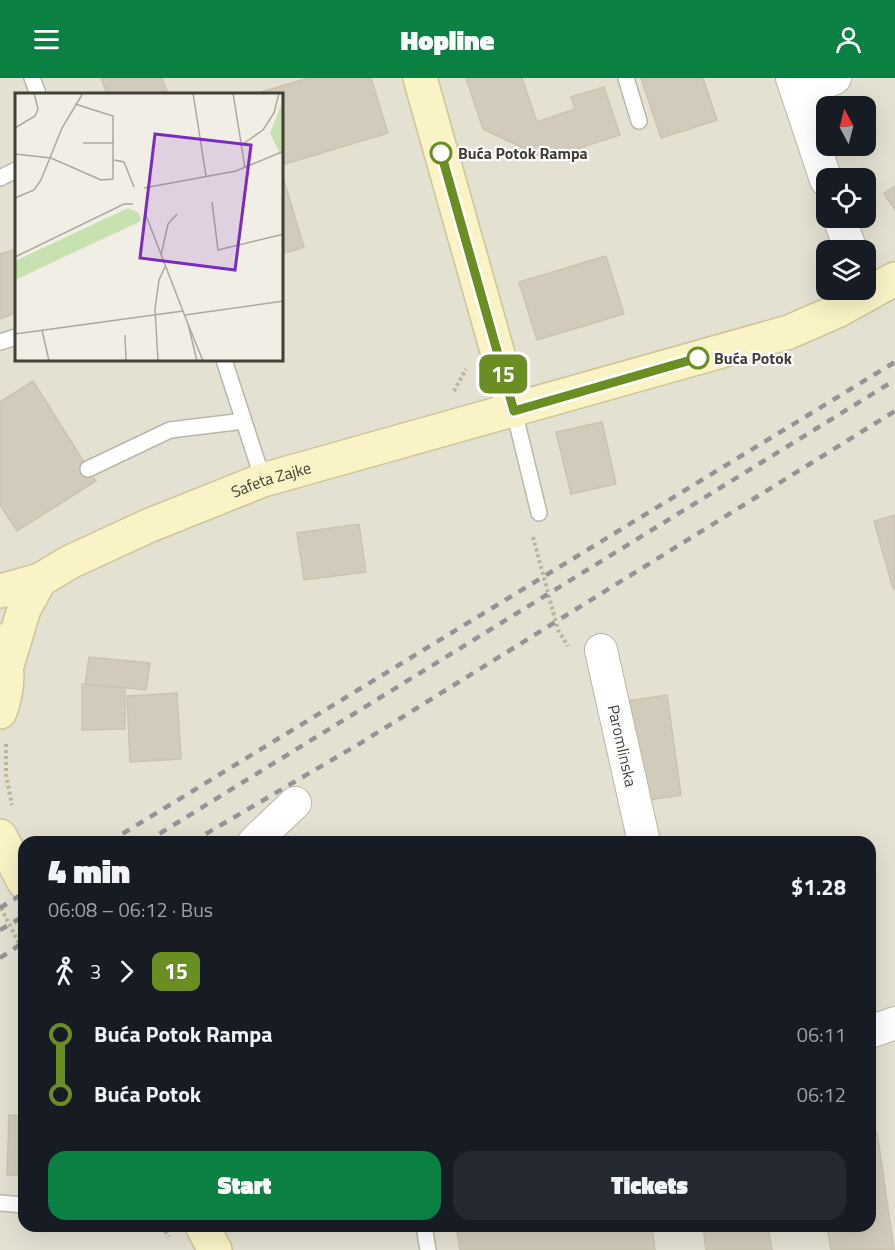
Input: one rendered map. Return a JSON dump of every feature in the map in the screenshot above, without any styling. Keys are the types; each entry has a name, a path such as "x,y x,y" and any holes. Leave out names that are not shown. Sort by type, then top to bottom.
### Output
{"main road":[{"path":"420,78 514,411"},
{"name":"Safeta Zajke","path":"876,288 895,279"},
{"name":"Safeta Zajke","path":"0,591 12,590 40,580 70,562 148,526 263,480 789,332 851,300"},
{"path":"0,712 7,692 4,649 40,580"},
{"path":"0,836 18,870"},
{"path":"205,1232 215,1250"}],"street":[{"path":"822,168 794,85 835,78"},
{"name":"Paromlinska","path":"601,650 643,836"},
{"path":"261,836 295,803"},
{"path":"876,1030 895,1023"}],"lane":[{"path":"32,78 38,93"},
{"path":"627,78 639,121"},
{"path":"0,178 15,170"},
{"path":"0,342 15,337"},
{"path":"225,362 263,480"},
{"path":"514,411 539,513"},
{"path":"88,469 170,430 244,421"},
{"path":"0,1203 18,1204"},
{"path":"425,1232 428,1250"}],"path":[{"path":"539,513 530,523 562,640 569,647 601,650"},
{"path":"0,907 18,942"}],"shaded area":[{"path":"0,78 895,78 895,1250 0,1250"}],"building":[{"path":"101,78 162,78 168,93 107,93"},
{"path":"309,78 371,78 388,133 284,164 284,93 257,93"},
{"path":"466,78 522,78 537,122 575,109 571,97 604,87 620,135 546,159 483,129"},
{"path":"641,78 703,78 717,120 661,138"},
{"path":"284,181 304,247 284,253"},
{"path":"895,186 895,210 884,194"},
{"path":"15,249 15,313 0,319 0,254"},
{"path":"606,256 624,314 537,340 519,282"},
{"path":"33,381 96,481 17,531 0,505 0,402"},
{"path":"602,422 616,484 571,494 556,432"},
{"path":"895,515 895,589 893,589 874,521"},
{"path":"359,524 366,572 304,580 297,533"},
{"path":"89,657 150,663 146,690 85,684"},
{"path":"82,684 125,688 125,729 82,730"},
{"path":"177,693 181,759 130,762 127,696"},
{"path":"667,695 681,795 636,802 621,702"},
{"path":"9,1115 18,1116 18,1175 7,1175"},
{"path":"876,1132 894,1250 831,1250 828,1232 876,1232"},
{"path":"457,1232 653,1232 655,1250 460,1250"},
{"path":"704,1232 769,1232 772,1250 706,1250"}],"railway":[{"path":"119,836 895,362"},
{"path":"156,836 895,380"},
{"path":"202,836 359,744 895,411"},
{"path":"0,908 18,897"},
{"path":"0,930 18,920"},
{"path":"0,958 18,946"}],"bus line":[{"name":"15","path":"441,153 514,411 698,358"}],"place":[{"name":"Buća Potok Rampa","path":"441,153"},
{"name":"Buća Potok","path":"698,358"}]}
